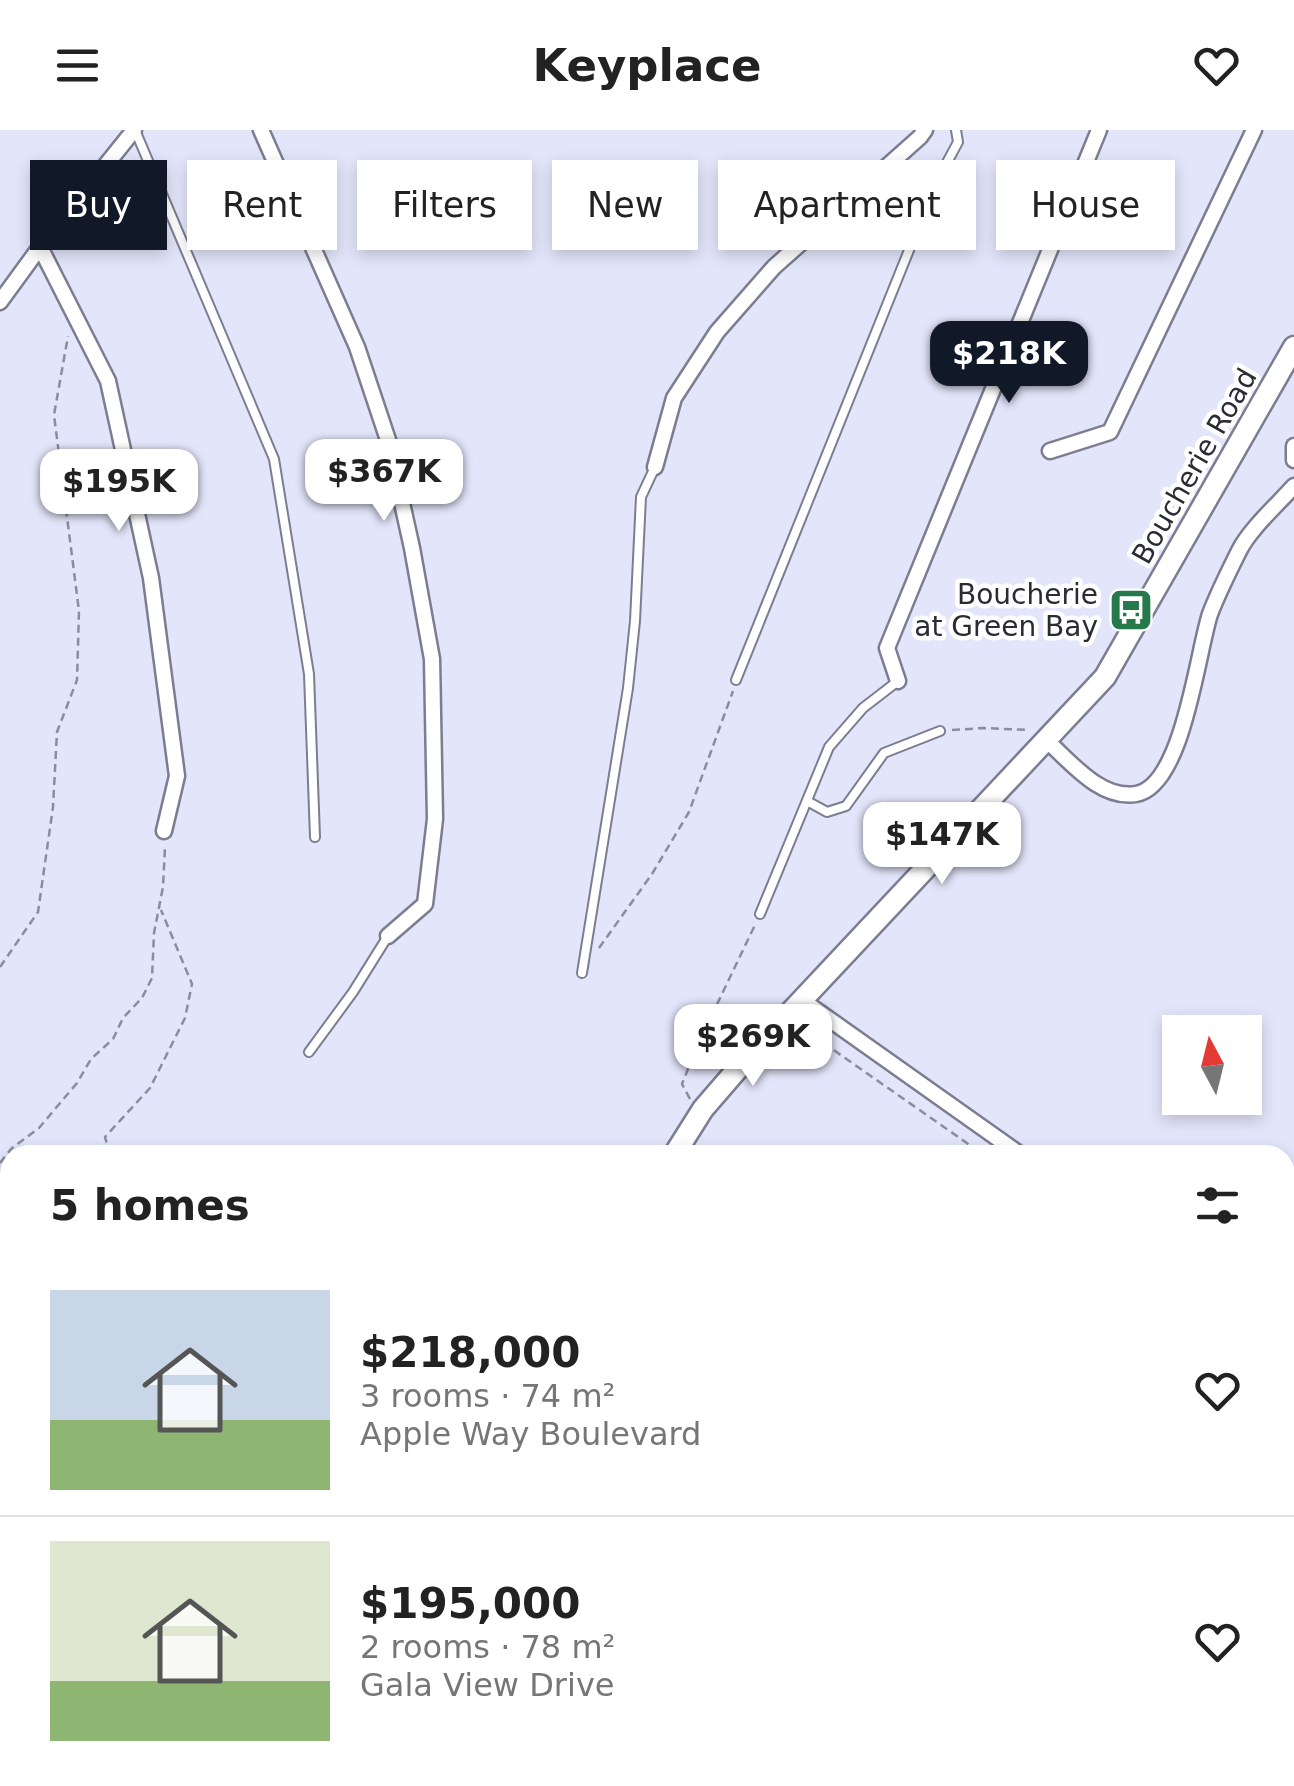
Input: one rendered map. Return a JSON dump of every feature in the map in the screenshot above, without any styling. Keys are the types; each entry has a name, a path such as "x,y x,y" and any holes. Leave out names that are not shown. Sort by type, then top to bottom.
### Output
{"main road":[{"name":"Boucherie Road","path":"680,1145 703,1109 786,1016 1105,677 1294,348"}],"street":[{"path":"110,160 134,130"},
{"path":"261,130 357,346 388,440 432,659 436,819 425,904 388,936"},
{"path":"655,467 674,398 717,332 774,267 926,130"},
{"path":"898,681 887,648 1099,130"},
{"path":"1050,451 1110,432 1254,130"},
{"path":"0,302 38,250"},
{"path":"42,250 108,381 151,578 177,776 164,830"},
{"path":"1294,446 1294,460"},
{"path":"1046,740 1096,784 1110,791 1136,794 1154,786 1170,761 1188,708 1210,614 1241,546 1294,486"},
{"path":"802,1000 1007,1145"}],"lane":[{"path":"134,130 274,459 309,674 315,837"},
{"path":"736,680 936,183 958,142 956,130"},
{"path":"582,973 628,688 641,497 655,467"},
{"path":"760,914 829,747 863,708 898,681"},
{"path":"807,801 827,812 846,806 884,753 940,731"},
{"path":"309,1052 388,936"}],"path":[{"path":"0,966 38,912 53,807 57,732 78,680 80,610 54,415 72,310"},
{"path":"582,973 652,874 689,812 736,680"},
{"path":"940,731 1028,730 1046,740"},
{"path":"17,1145 39,1128 78,1083 92,1058 113,1039 123,1018 142,998 152,978 154,933 166,858 164,830"},
{"path":"107,1145 105,1137 150,1088 185,1018 192,984 159,907"},
{"path":"703,1109 688,1098 682,1084 760,914"},
{"path":"786,1016 970,1145"}],"place":[{"name":"Boucherie at Green Bay","path":"1131,610"}]}
